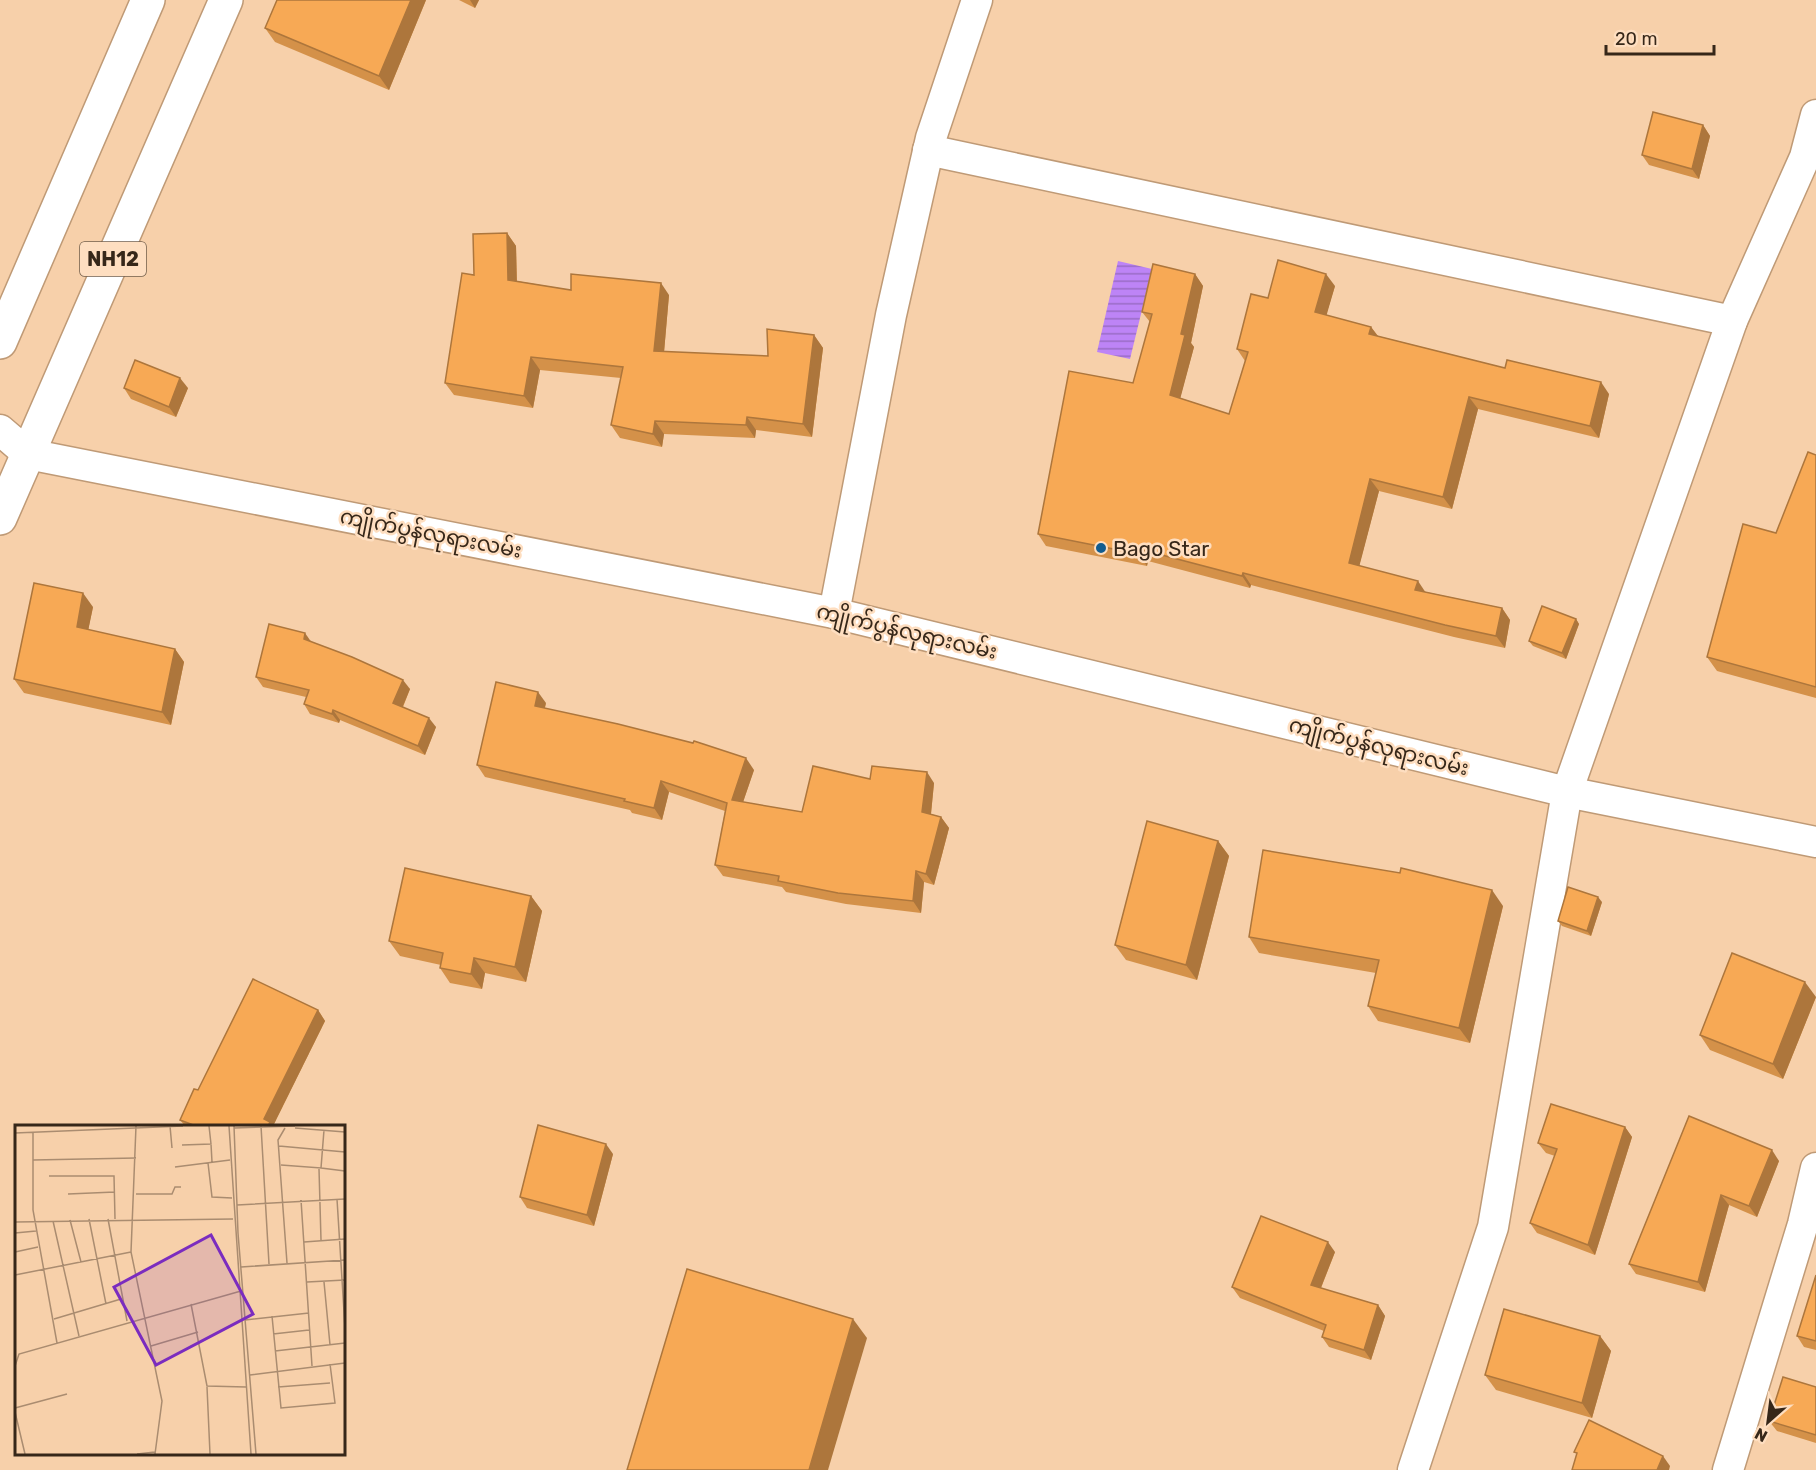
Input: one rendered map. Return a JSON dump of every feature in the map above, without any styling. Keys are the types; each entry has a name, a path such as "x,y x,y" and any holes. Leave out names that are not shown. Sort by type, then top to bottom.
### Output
{"highway":[{"path":"0,342 148,0"},
{"name":"NH12","path":"0,518 226,0"}],"street":[{"path":"834,612 891,315 928,150 977,0"},
{"path":"1413,1470 1493,1227 1567,792 1732,321 1805,157 1816,115"},
{"path":"928,150 1732,321"},
{"name":"ကျိုက်ပွန်လုရားလမ်း","path":"0,430 28,454 834,612 1567,792 1816,842"},
{"path":"1728,1470 1810,1226 1816,1168"}],"shaded area":[{"path":"1118,261 1152,269 1130,359 1097,352"}],"building":[{"path":"277,0 411,0 379,76 265,28"},
{"path":"1653,112 1703,125 1692,169 1642,155"},
{"path":"507,233 508,280 571,290 571,274 661,283 654,351 768,356 767,329 814,335 803,424 747,417 746,425 655,421 653,434 611,425 623,367 531,357 524,396 445,383 462,273 474,275 473,234"},
{"path":"1278,260 1326,274 1315,312 1371,327 1369,334 1505,368 1507,360 1601,382 1590,426 1469,397 1443,497 1370,479 1349,563 1418,581 1415,590 1502,608 1496,636 1243,573 1242,576 1139,549 1139,554 1038,534 1069,371 1133,383 1152,314 1142,312 1153,264 1195,274 1181,334 1185,335 1170,395 1229,414 1248,352 1237,349 1251,294 1268,298"},
{"path":"135,360 180,378 169,407 124,388"},
{"path":"1808,452 1816,455 1816,687 1707,657 1743,524 1776,533"},
{"path":"34,583 83,593 77,627 175,649 162,712 14,679"},
{"path":"1542,606 1576,619 1562,653 1529,641"},
{"path":"269,624 305,633 304,639 403,680 393,703 429,718 418,746 333,710 332,714 304,704 309,690 256,677"},
{"path":"496,682 538,692 535,706 693,743 694,741 746,758 732,800 802,812 813,766 870,779 872,766 927,772 922,812 941,817 926,874 916,871 913,901 838,893 778,881 779,876 715,865 727,803 661,781 654,808 624,801 625,799 477,765"},
{"path":"1147,821 1218,841 1186,965 1115,945"},
{"path":"1263,850 1400,873 1401,868 1492,890 1459,1028 1368,1006 1379,960 1249,937"},
{"path":"405,868 531,896 515,967 474,958 471,974 440,968 443,953 389,941"},
{"path":"1568,887 1598,897 1587,931 1558,921"},
{"path":"1732,953 1805,982 1773,1064 1700,1035"},
{"path":"253,979 318,1010 264,1119 270,1122 268,1125 193,1125 180,1120 194,1089 198,1090"},
{"path":"1551,1104 1625,1127 1588,1245 1530,1223 1557,1149 1538,1143"},
{"path":"1689,1116 1772,1150 1749,1206 1721,1195 1698,1282 1629,1264"},
{"path":"538,1125 606,1144 587,1215 520,1197"},
{"path":"1261,1216 1328,1242 1311,1285 1378,1305 1364,1350 1322,1337 1326,1325 1232,1287"},
{"path":"687,1269 853,1319 809,1470 627,1470"},
{"path":"1816,1275 1816,1341 1797,1336"},
{"path":"1504,1309 1600,1336 1582,1403 1485,1375"},
{"path":"1783,1377 1816,1387 1816,1435 1769,1421"},
{"path":"1589,1420 1663,1456 1657,1470 1572,1470 1577,1453 1574,1452"}],"place":[{"name":"Bago Star","path":"1101,548"}]}
